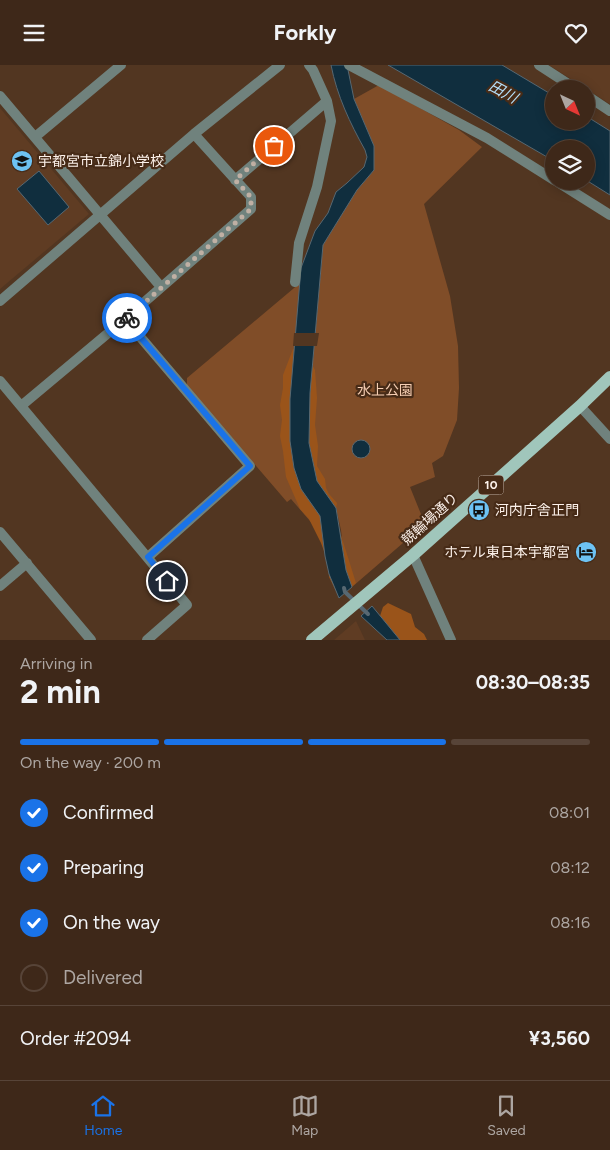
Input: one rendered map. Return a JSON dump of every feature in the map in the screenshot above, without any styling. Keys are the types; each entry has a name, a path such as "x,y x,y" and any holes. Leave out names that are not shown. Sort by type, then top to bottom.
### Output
{"main road":[{"name":"競輪場通り","path":"312,640 413,555 610,377"}],"street":[{"path":"35,137 121,65"},
{"path":"0,301 194,134 280,65"},
{"path":"295,282 299,243 317,187 331,121 328,101 313,69 309,65"},
{"path":"349,65 486,138 545,175"},
{"path":"539,65 562,80"},
{"path":"0,96 161,287"},
{"path":"235,180 328,101"},
{"path":"595,101 610,111"},
{"path":"21,406 125,319 251,209 251,197 194,134"},
{"path":"570,190 610,215"},
{"path":"125,319 250,466 148,557"},
{"path":"0,381 187,605 146,640"},
{"path":"580,406 610,439"},
{"path":"0,532 91,640"},
{"path":"413,555 451,640"},
{"path":"0,586 27,563"}],"shaded area":[{"path":"549,65 610,65 610,104 595,94 595,80 572,80"},
{"name":"宇都宮市立錦小学校","path":"0,108 89,214 0,289"},
{"path":"293,349 307,355 315,370 317,466 325,479 329,494 337,503 335,516 356,583 341,596 337,593 329,577 328,562 321,543 309,519 300,509 286,477 280,436 282,420 280,405 283,375"},
{"path":"388,603 411,614 415,627 424,634 427,640 395,640 380,616 383,607"},
{"path":"356,621 365,640 334,640"}],"green space":[{"name":"水上公園","path":"379,85 459,130 482,147 424,204 450,296 458,346 459,388 457,420 443,456 432,463 435,477 410,487 425,524 352,587 346,571 336,508 317,481 310,393 323,245 357,190 374,170 374,146 354,99"},
{"path":"300,283 294,357 323,536 291,499 287,502 187,385 187,378"}],"water":[{"path":"331,65 347,65 354,99 374,146 374,170 357,190 323,245 310,393 309,443 317,481 336,508 346,570 352,587 339,598 329,574 320,516 301,489 294,468 290,441 290,399 301,268 315,231 328,213 336,192 364,167 367,157 340,98"},
{"name":"田川","path":"388,65 502,65 545,91 545,130 595,130 595,122 610,131 610,195 595,186 595,140 545,140 545,156"},
{"path":"39,171 69,207 48,225 17,189"},
{"path":"361,440 367,443 370,449 367,455 361,458 355,455 352,449 355,443"},
{"path":"372,606 400,640 387,640 361,616"}],"pier":[{"path":"294,333 319,333 317,346 293,346"}],"waterway":[{"path":"344,588 345,592 368,614"}],"way so far":[{"path":"127,318 251,209 251,197 235,180 274,146"}],"place":[{"name":"宇都宮市立錦小学校","path":"22,161"},
{"name":"河内庁舎正門","path":"479,510"},
{"name":"ホテル東日本宇都宮","path":"586,552"}],"route":[{"path":"127,318 125,319 250,466 148,557 167,581"}]}
